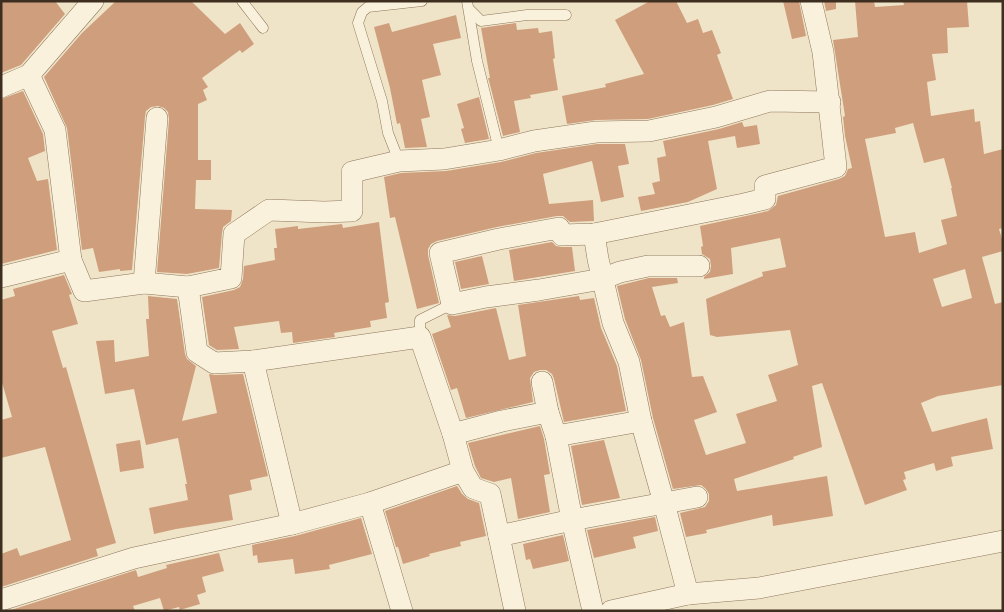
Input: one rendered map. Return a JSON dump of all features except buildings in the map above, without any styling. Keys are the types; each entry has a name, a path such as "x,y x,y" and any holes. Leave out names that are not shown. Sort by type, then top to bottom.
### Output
{"street":[{"path":"1,87 29,75 93,1"},
{"path":"699,266 648,266 620,272 602,279 539,290 502,294 452,304 440,253 559,228 562,235 594,234 765,199 765,186 836,167 823,52 811,1"},
{"path":"29,75 55,130 71,260 84,291 144,283 188,287 231,278 234,234 269,210 352,211 352,172 399,161 444,159 499,150 534,141 596,132 649,131 716,117 770,101 830,102"},
{"path":"144,283 157,118"},
{"path":"594,234 602,279 613,323 629,362 641,422 688,594"},
{"path":"1,277 71,260"},
{"path":"188,287 197,352 214,363 253,361 420,338 453,434 463,471 473,488 490,494 515,611"},
{"path":"253,361 292,524"},
{"path":"542,382 548,412 556,436 572,520 593,611"},
{"path":"453,434 502,421 548,412"},
{"path":"556,436 641,422"},
{"path":"1,600 134,558 292,524 370,503 463,471"},
{"path":"499,536 572,520 697,497"},
{"path":"370,503 402,611"},
{"path":"611,611 688,594 759,588 1003,541"}],"lane":[{"path":"242,1 263,28"},
{"path":"399,161 388,133 382,101 358,23 362,12 368,7 422,1"},
{"path":"468,6 481,21 527,16 566,15"},
{"path":"468,6 477,61 499,150"},
{"path":"420,338 420,320 452,304"}]}
